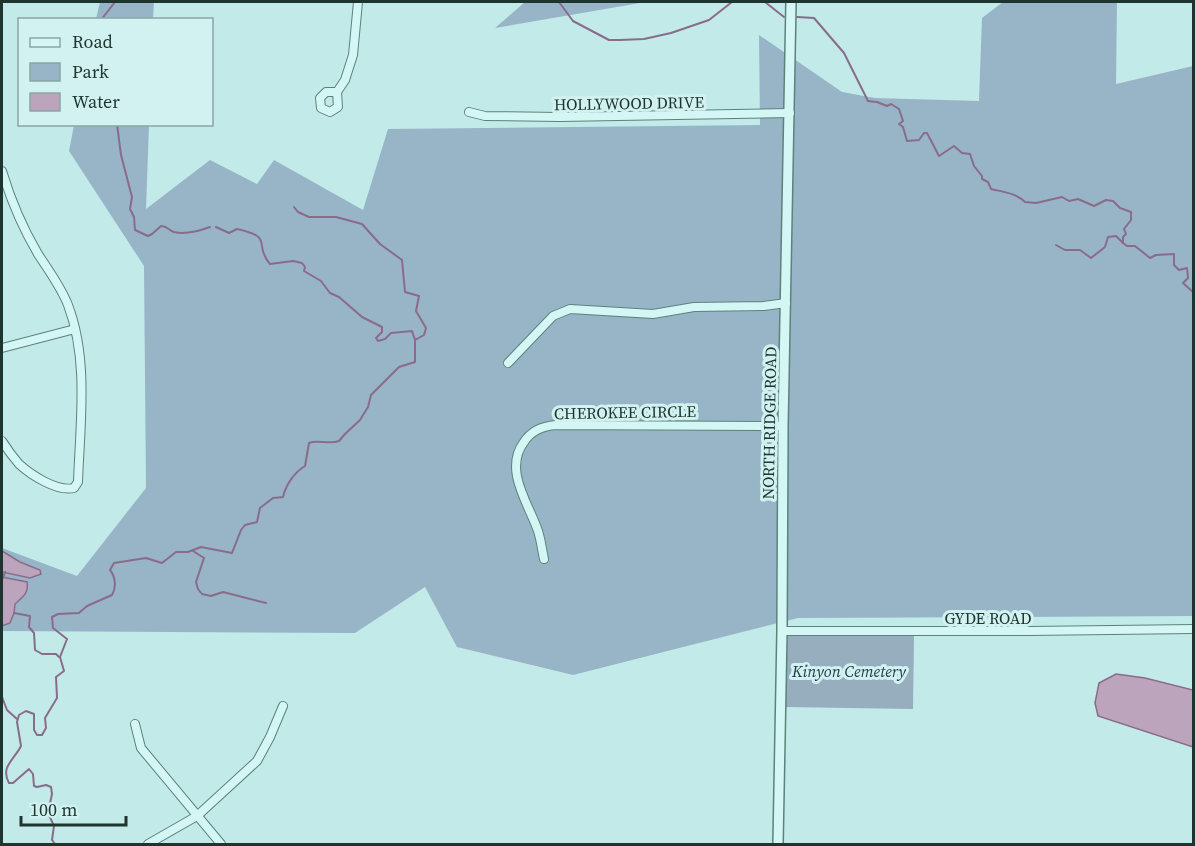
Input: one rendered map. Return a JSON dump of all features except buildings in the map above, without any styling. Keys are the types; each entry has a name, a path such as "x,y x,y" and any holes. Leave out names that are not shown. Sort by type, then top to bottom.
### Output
{"street":[{"path":"337,92 345,80 353,55 358,2"},
{"name":"NORTH RIDGE ROAD","path":"778,844 791,2"},
{"name":"HOLLYWOOD DRIVE","path":"469,112 486,116 560,117 790,113"},
{"path":"2,171 5,198 64,297 79,344 81,370 78,482 74,488 67,490 34,475 18,463 2,441"},
{"path":"508,363 553,316 570,309 653,314 694,307 764,306 786,303"},
{"path":"2,348 75,329"},
{"name":"CHEROKEE CIRCLE","path":"544,559 538,532 518,482 516,469 520,447 536,431 556,425 783,426"},
{"name":"GYDE ROAD","path":"782,631 1194,629"},
{"path":"148,844 197,816 256,761 270,737 283,706"},
{"path":"135,724 141,748 221,844"}],"green space":[{"path":"100,2 154,2 153,18 96,18"},
{"path":"525,2 646,2 495,28"},
{"path":"1003,2 1117,2 1116,84 1193,66 1193,616 798,618 573,675 457,647 425,587 355,633 2,631 2,548 77,576 146,488 144,266 69,151 74,126 149,126 146,209 210,160 257,184 274,160 363,210 388,129 760,125 759,35 842,92 875,98 979,101 982,18"},
{"name":"Kinyon Cemetery","path":"786,633 914,635 913,709 785,707"}],"water":[{"path":"2,551 40,570 41,574 30,578 2,572"},
{"path":"2,577 27,582 27,589 15,604 10,623 2,626"},
{"path":"1116,674 1145,678 1193,690 1193,747 1098,716 1095,703 1099,683"}],"waterway":[{"path":"103,18 115,2"},
{"path":"559,2 573,21 609,40 644,39 671,33 709,20 732,2"},
{"path":"765,2 784,17"},
{"path":"797,17 814,18 844,53 868,101 887,106 891,104 899,109 903,121 899,124 903,127 907,141 919,140 924,133 927,133 939,156 954,146 962,153 970,154 974,166 991,189 1013,195 1025,202 1036,203 1062,197 1069,201 1078,199 1094,206 1106,200 1113,201 1120,208 1131,212 1131,220 1124,229 1126,234 1123,237 1123,243"},
{"path":"117,126 121,155 132,197 130,209 134,217 135,230 148,236 161,226 183,233 210,227"},
{"path":"294,207 298,212 309,217 336,217 362,224 380,244 402,260 405,292 419,296 416,311 426,328 424,335 415,340"},
{"path":"55,844 52,840 54,826 48,813 51,787 34,786 33,774 29,769 13,783 9,783 6,772 21,746 17,722 19,715 26,711 34,714 34,730 37,735 42,735 46,728 45,718 57,698 56,677 64,671 60,657 67,639 53,628 52,617 58,614 79,613 87,606 112,595 115,582 110,570 114,563 146,558 162,563 176,552 188,552 201,547 232,553 245,525 257,522 260,508 273,498 283,497 291,479 305,466 309,443 339,441 360,420 368,407 371,395 399,367 415,362 415,340 412,331 391,333 385,339 378,341 376,338 382,332 382,327 362,317 339,297 330,293 321,281 304,271 305,267 302,263 293,261 270,264 265,257 260,238 256,235 237,229 229,233 216,227"},
{"path":"1056,245 1065,250 1080,250 1091,258 1105,247 1108,237 1116,236 1123,243"},
{"path":"1123,243 1127,246 1135,246 1150,258 1156,255 1174,254 1174,265 1179,270 1187,268 1188,278 1183,283 1194,293"},
{"path":"193,551 204,558 196,582 202,594 211,596 223,592 266,603"},
{"path":"3,578 5,572"},
{"path":"14,613 30,616 29,627 34,633 35,650 42,654 56,654 59,657"},
{"path":"2,697 7,710 17,719"}]}
